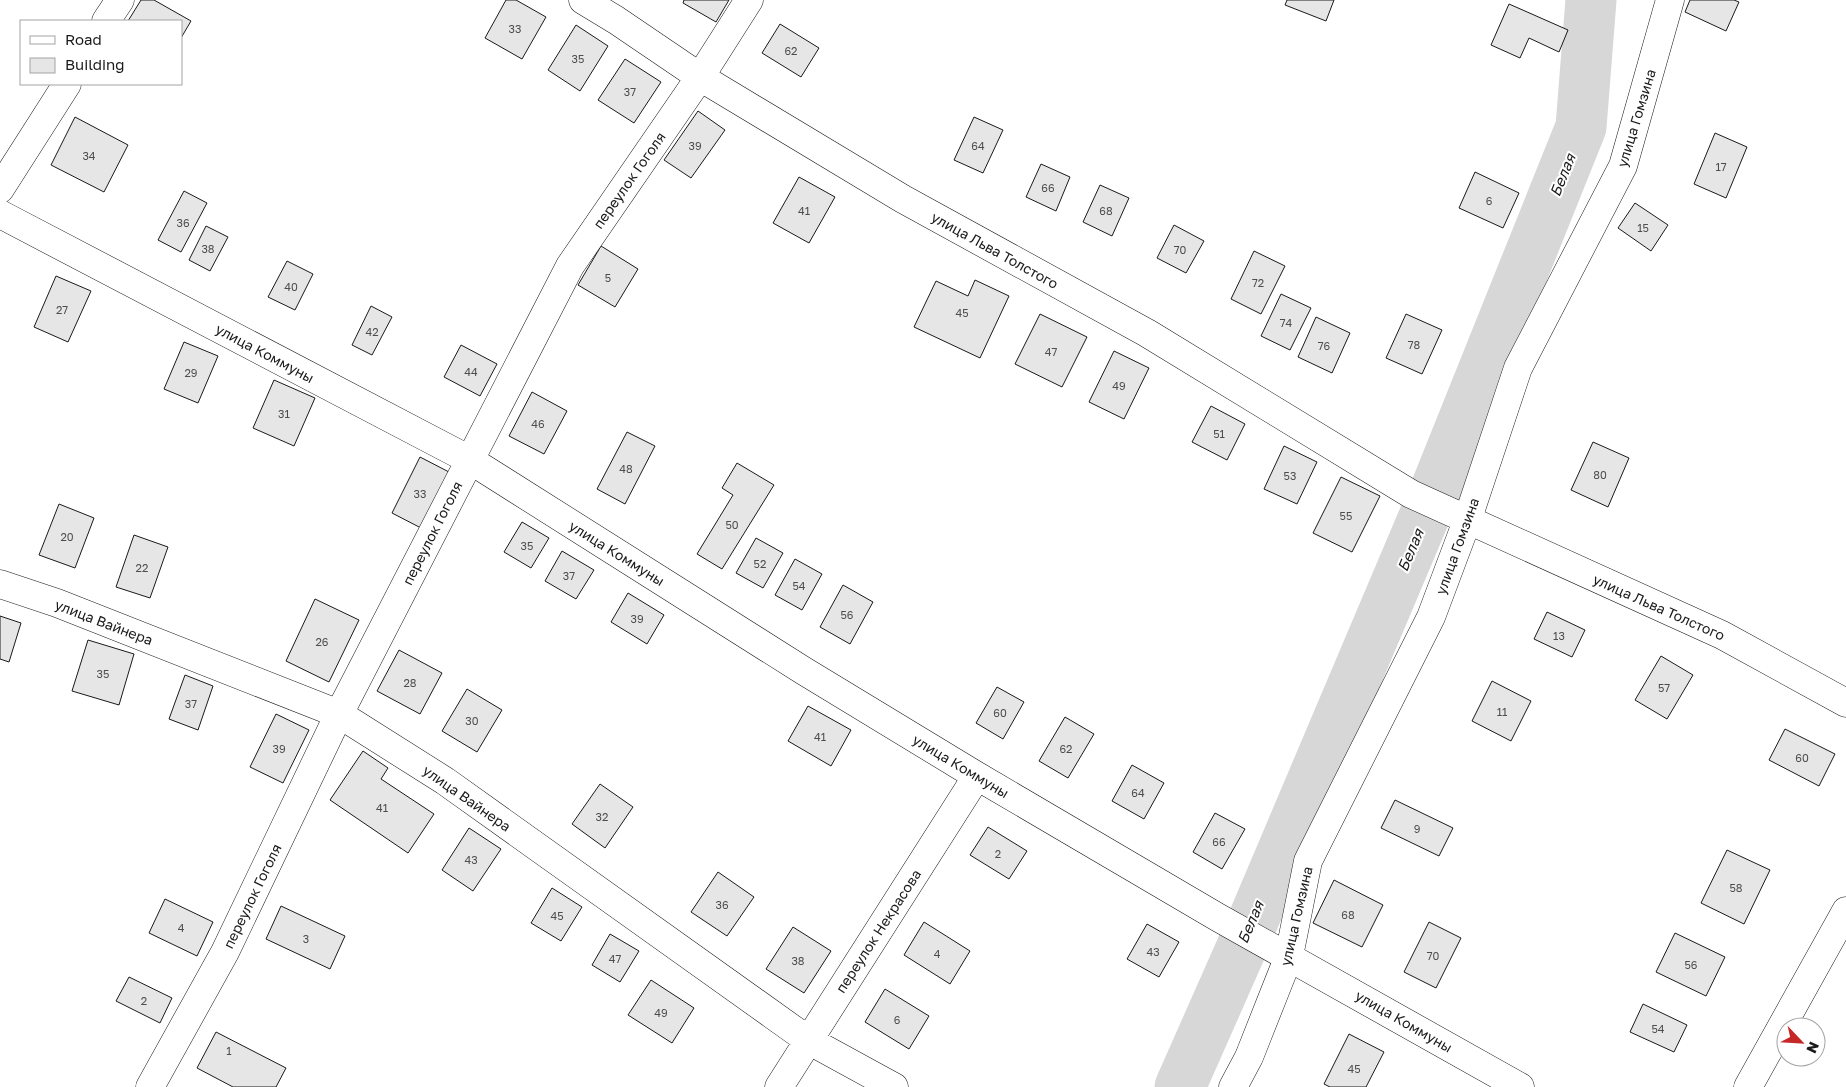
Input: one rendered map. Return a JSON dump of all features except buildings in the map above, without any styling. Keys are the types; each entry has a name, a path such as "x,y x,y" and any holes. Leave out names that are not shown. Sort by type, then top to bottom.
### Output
{"street":[{"path":"107,20 120,0"},
{"name":"улица Льва Толстого","path":"582,0 616,20 700,77 903,199 1147,333 1411,494 1722,634 1846,703"},
{"name":"переулок Гоголя","path":"150,1087 225,952 338,714 570,266 700,77 749,0"},
{"name":"улица Гомзина","path":"1233,1087 1249,1057 1289,956 1308,861 1431,617 1467,520 1518,368 1623,166 1670,0"},
{"path":"0,189 66,85"},
{"name":"улица Коммуны","path":"0,214 470,460 804,671 977,776 1219,918 1520,1087"},
{"name":"улица Вайнера","path":"0,584 57,603 338,714 445,781 808,1040 894,1087"},
{"name":"переулок Некрасова","path":"780,1087 977,776"},
{"path":"1748,1087 1846,910"}],"waterway":[{"name":"Белая","path":"1180,1087 1241,949 1435,491 1581,127 1591,0"}]}
